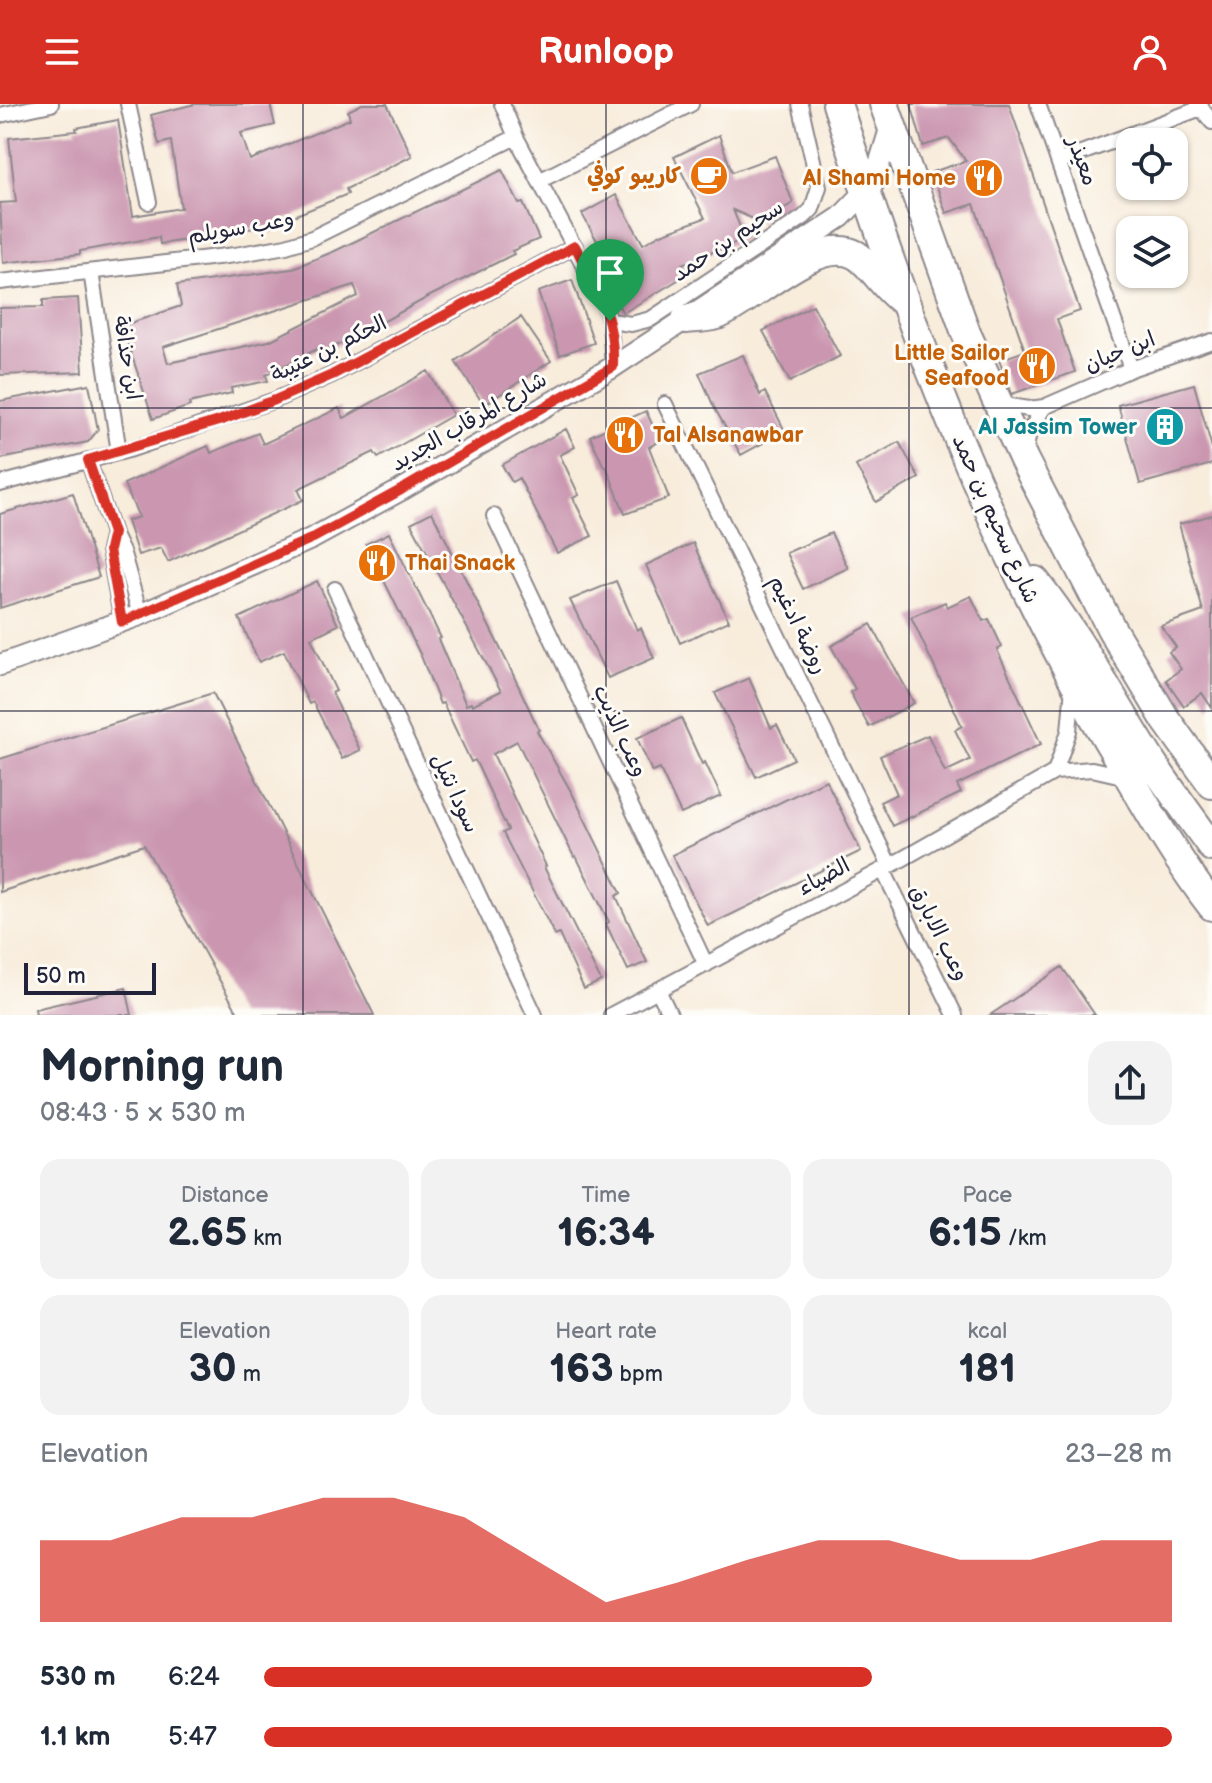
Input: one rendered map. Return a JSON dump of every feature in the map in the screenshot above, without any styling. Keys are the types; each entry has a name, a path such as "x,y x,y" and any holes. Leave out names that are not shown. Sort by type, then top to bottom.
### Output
{"highway":[{"name":"شارع سحيم بن حمد","path":"837,104 935,385 1011,559 1073,685 1212,906"},
{"path":"888,115 966,333 1024,460 1112,630 1166,720 1212,784"},
{"path":"686,319 718,314 829,251 843,250 864,260 886,288 904,303"},
{"path":"1011,559 1033,578 1054,604 1156,768 1212,847"}],"street":[{"path":"0,115 51,104"},
{"path":"128,104 149,202"},
{"path":"502,104 610,321 613,367"},
{"path":"539,181 691,104"},
{"name":"سحيم بن حمد","path":"610,321 631,324 651,319 812,209 819,187 800,104"},
{"name":"معيذر","path":"1038,104 1131,369"},
{"path":"1060,161 1200,106 1212,122"},
{"name":"شارع المرقاب الجديد","path":"0,665 131,619 313,538 613,367 841,217 866,194 879,170 888,115"},
{"name":"وعب سويلم","path":"0,282 286,246 312,238 516,137"},
{"name":"الحكم بن عتيبة","path":"0,484 119,452 275,400 332,375 575,246"},
{"name":"ابن حذافة","path":"91,272 119,452"},
{"name":"ابن حيان","path":"997,404 1029,409 1044,407 1131,369 1212,341"},
{"name":"روضة ادغيم","path":"665,404 886,868"},
{"path":"1024,460 1029,432 1044,407"},
{"path":"88,460 123,554 131,619"},
{"name":"وعب الذيب","path":"494,516 706,965"},
{"name":"سودا نثيل","path":"335,589 535,1015"},
{"path":"1055,772 1069,731 1073,685"},
{"name":"الضياء","path":"611,1015 886,868 1055,772 1092,769 1129,778"},
{"name":"وعب الابارق","path":"886,868 955,1015"},
{"path":"658,990 670,1015"}],"building":[{"path":"195,104 270,104 275,125 241,133 250,160 350,119 348,111 362,104 387,104 412,156 346,189 348,194 275,226 212,233 213,236 160,244 159,237 80,251 80,254 3,263 0,203 16,202 9,138 77,131 76,128 118,120 133,216 181,208 171,141 159,144 151,115"},
{"path":"911,104 1009,104 1080,311 1057,319 1075,372 1012,394 999,360 1025,351 974,204 946,213 932,172 966,161 949,138 923,146"},
{"path":"719,135 732,172 775,156 793,203 760,222 733,210 745,239 682,264 688,274 623,313 598,271 610,264 582,214 616,195 643,244 705,218 674,157"},
{"path":"502,170 519,204 523,203 539,239 357,336 325,351 323,346 266,375 268,381 231,388 232,393 189,403 190,406 153,419 122,326 181,306 177,285 291,269","holes":["354,285 358,296 269,341 168,363 163,347"]},
{"path":"572,280 594,343 560,355 538,292"},
{"path":"78,298 83,372 0,375 0,308 43,307 43,300"},
{"path":"813,305 840,356 790,382 763,331"},
{"path":"521,317 551,361 484,405 455,361"},
{"path":"743,355 760,395 765,392 785,431 741,455 699,373"},
{"path":"428,371 453,415 378,458 374,452 298,489 303,500 168,562 161,548 138,555 127,521 139,517 124,484 208,446 211,453 258,433 263,444 339,408 344,418"},
{"path":"89,384 98,430 88,442 0,459 0,401"},
{"name":"Al Jassim Tower","path":"1194,384 1212,448 1212,464 1140,484 1118,405"},
{"path":"646,411 660,441 649,447 669,498 625,514 590,436"},
{"path":"566,429 575,447 560,455 579,495 573,498 592,536 557,553 519,478 512,482 502,465"},
{"path":"899,442 919,478 876,502 856,466"},
{"path":"73,493 99,577 0,608 0,514"},
{"path":"432,512 510,668 537,731 573,795 621,893 616,896 647,962 628,970 606,924 609,922 517,741 493,754 544,867 601,981 584,989 559,934 555,936 503,833 508,830 475,760 471,762 443,703 440,704 421,656 366,544 389,533 441,638 438,639 466,705 501,691 411,523"},
{"path":"1212,515 1212,708 1202,693 1184,706 1166,680 1181,669 1169,652 1176,647 1161,626 1203,611 1179,524"},
{"path":"831,533 848,568 803,589 786,553"},
{"path":"693,543 729,621 680,643 646,565"},
{"path":"317,581 338,625 311,638 336,691 332,693 360,750 342,759 313,702 309,704 284,651 259,662 239,618"},
{"path":"616,581 637,630 641,628 654,658 608,678 570,600"},
{"path":"971,596 983,621 989,619 1002,647 997,650 1041,744 957,785 961,793 892,826 880,802 897,794 880,756 928,735 945,772 970,760 955,730 962,726 911,617 945,602 947,607"},
{"path":"871,624 914,703 869,727 850,692 855,689 831,646"},
{"path":"749,678 771,728 777,725 794,759 756,777 715,693"},
{"path":"213,693 374,1015 239,1015 144,845 0,892 0,759"},
{"path":"681,718 721,796 681,814 660,769 652,772 637,738"},
{"path":"826,780 861,851 708,926 672,855"},
{"path":"1062,967 1095,1015 990,1015"},
{"path":"126,988 132,1015 36,1015 35,1009"}],"place":[{"name":"كاريبو كوفي","path":"709,176"},
{"name":"Al Shami Home","path":"984,178"},
{"name":"Little Sailor Seafood","path":"1037,366"},
{"name":"Al Jassim Tower","path":"1165,427"},
{"name":"Tal Alsanawbar","path":"625,435"},
{"name":"Thai Snack","path":"377,563"}],"route":[{"path":"575,246 610,321 613,367 313,538 122,622 109,550 113,533 88,460 222,420 332,375 575,246"}]}
